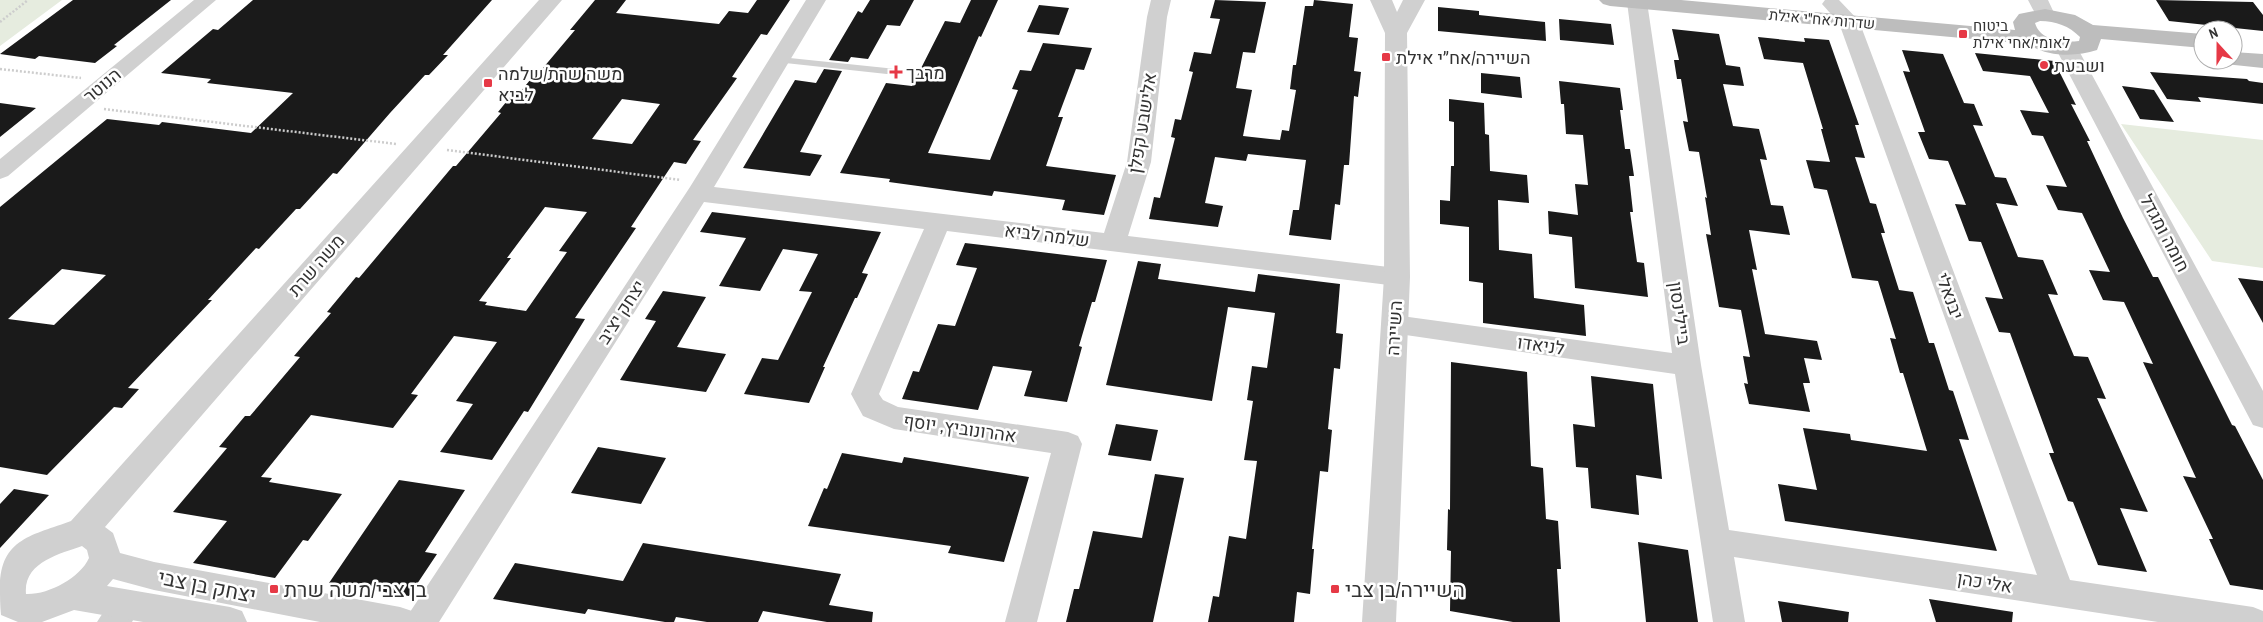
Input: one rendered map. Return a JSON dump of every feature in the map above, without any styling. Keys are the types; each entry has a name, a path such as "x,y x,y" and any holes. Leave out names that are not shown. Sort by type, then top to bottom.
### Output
{"main road":[{"name":"שדרות אח\"י אילת","path":"1610,0 1841,13 2029,30"},
{"name":"שדרות אח\"י אילת","path":"1784,0 1841,13"},
{"path":"2081,42 2073,22 2042,7 2031,16 2029,30 2049,45 2081,42 2193,41"},
{"path":"2081,42 2193,55"},
{"path":"2243,45 2263,46"},
{"path":"2243,59 2263,61"}],"street":[{"name":"הנוטר","path":"0,171 107,80 206,0"},
{"name":"משה שרת","path":"82,531 551,0"},
{"name":"יצחק יציב","path":"422,622 701,188 816,0"},
{"name":"אלישבע קפלן","path":"1113,243 1139,162 1157,17 1161,0"},
{"name":"השיירה","path":"1379,622 1397,277 1396,33 1381,0"},
{"name":"השיירה","path":"1396,33 1414,0"},
{"name":"ביילינסון","path":"1638,2 1687,365 1729,622"},
{"name":"יבנאלי","path":"1841,13 2059,593"},
{"name":"חומה ומגדל","path":"2081,42 2261,410"},
{"name":"שלמה לביא","path":"701,188 939,222 1397,277"},
{"name":"אהרונוביץ, יוסף","path":"939,222 865,394 873,408 894,418 1068,444 1021,622"},
{"name":"לניאדו","path":"1394,325 1687,365"},
{"path":"82,531 98,539 103,545 104,562 87,585 74,595 58,603 28,609 16,607 8,601 2,593 9,577 11,558 82,531"},
{"name":"אלי כהן","path":"1716,541 2253,622"},
{"name":"יצחק בן צבי","path":"104,562 154,576 400,622"},
{"name":"יצחק בן צבי","path":"74,595 120,613 230,622"}],"lane":[{"path":"780,60 896,72"}],"path":[{"path":"0,22 28,0"},
{"path":"0,69 107,80"},
{"path":"77,106 421,147 701,188"}],"shaded area":[{"path":"0,0 62,0 0,46"},
{"path":"2121,124 2263,140 2263,268 2212,261"}],"building":[{"path":"73,0 171,0 114,45 117,46 95,63 39,56 35,59 0,54"},
{"path":"253,0 492,0 443,55 448,55 429,75 425,75 337,174 333,173 259,249 256,248 208,300 212,300 128,388 139,389 122,408 114,407 47,475 0,467 0,207 107,119 159,125 162,122 251,133 293,93 207,83 211,79 161,73 213,29 218,30","holes":["62,269 106,275 54,325 8,319"]},
{"path":"595,0 626,0 616,13 719,24 729,11 748,13 757,0 790,0 767,35 761,34 732,77 737,78 693,140 701,141 686,164 674,162 631,227 636,228 575,318 585,319 528,412 524,411 492,460 440,452 473,404 456,401 497,342 454,336 411,394 418,395 393,428 311,415 261,477 272,478 269,482 342,494 308,541 303,540 275,578 193,563 227,521 173,512 227,448 219,447 245,416 250,416 300,357 294,356 331,313 327,312 356,277 359,278 453,166 456,166 501,113 498,112 516,90 521,91 575,30 570,30","holes":["622,99 660,104 632,144 592,139","545,207 587,212 559,251 567,252 526,311 485,305 487,302 479,301 511,258 507,258"]},
{"path":"870,0 914,0 900,26 887,25 868,59 851,57 848,62 829,60 858,11 862,13"},
{"path":"971,0 998,0 981,37 979,36 928,153 990,160 1018,90 1012,89 1020,70 1031,71 1043,43 1092,48 1084,70 1076,69 1058,117 1063,117 1046,166 1116,175 1104,215 1062,210 1065,200 994,191 992,196 889,182 890,179 840,173 886,83 912,86 945,21 960,23"},
{"path":"1215,0 1266,2 1255,53 1243,52 1236,88 1252,90 1243,136 1280,140 1282,130 1289,131 1296,90 1290,89 1293,65 1296,65 1305,6 1313,6 1314,0 1353,4 1349,37 1358,38 1354,71 1361,72 1358,97 1354,96 1349,165 1344,165 1340,205 1335,204 1331,240 1289,235 1293,210 1299,210 1306,160 1248,154 1246,161 1215,157 1205,203 1223,206 1218,227 1149,219 1154,197 1160,198 1175,138 1171,137 1175,119 1181,120 1193,72 1189,71 1194,52 1211,54 1220,19 1210,18"},
{"path":"2156,0 2253,2 2263,15 2263,31 2243,29 2243,20 2193,20 2193,24 2169,21"},
{"path":"1039,5 1069,8 1059,35 1027,32"},
{"path":"1438,7 1479,11 1479,15 1545,22 1546,41 1438,31"},
{"path":"1559,19 1611,24 1614,45 1560,40"},
{"path":"1672,29 1719,34 1726,65 1740,67 1744,86 1723,84 1733,126 1759,129 1767,160 1760,159 1771,205 1783,206 1790,235 1749,230 1757,270 1752,269 1765,334 1817,341 1822,360 1804,358 1810,383 1803,383 1810,412 1749,404 1744,383 1748,384 1743,356 1750,357 1741,310 1719,307 1706,234 1711,235 1705,197 1707,198 1699,152 1689,151 1683,121 1688,122 1681,79 1677,79 1674,60 1679,60"},
{"path":"1758,37 1805,42 1804,38 1829,40 1859,125 1855,125 1865,158 1855,157 1870,203 1876,204 1885,233 1881,233 1899,290 1913,292 1929,343 1934,343 1949,390 1953,391 1969,440 1959,439 1997,551 1785,521 1778,484 1817,490 1803,428 1850,434 1851,440 1927,451 1903,373 1900,373 1890,338 1896,339 1878,281 1852,278 1827,190 1814,188 1806,160 1830,162 1821,129 1823,129 1803,63 1764,59"},
{"path":"1902,50 1943,54 1964,103 1974,104 1983,126 1973,125 1995,177 2006,178 2018,206 1996,203 2018,257 2043,260 2058,295 2048,294 2074,356 2088,357 2106,399 2097,398 2148,512 2120,508 2147,572 2098,565 2073,502 2068,501 2049,453 2054,453 2010,333 1999,332 1985,297 2003,299 1981,242 1969,241 1955,204 1966,205 1948,161 1929,159 1918,132 1925,132 1903,71 1910,72"},
{"path":"1975,53 2054,61 2076,105 2071,104 2090,141 2087,141 2123,218 2153,277 2158,277 2232,425 2235,426 2263,480 2263,590 2230,585 2209,539 2213,539 2183,476 2196,478 2143,362 2153,364 2124,302 2103,300 2089,270 2110,272 2082,213 2058,210 2046,185 2067,187 2043,136 2032,135 2020,110 2049,113 2030,76 1983,71"},
{"path":"824,69 842,71 800,152 822,155 810,176 743,168 795,80 816,83"},
{"path":"2150,72 2247,79 2263,83 2263,104 2198,97 2201,102 2167,99"},
{"path":"1481,73 1520,77 1522,98 1481,93"},
{"path":"1559,81 1620,88 1623,110 1620,110 1625,149 1630,149 1634,176 1629,176 1633,212 1630,212 1637,262 1644,263 1648,297 1575,288 1572,237 1549,234 1548,211 1578,215 1575,184 1588,185 1583,135 1566,134 1564,104 1561,104"},
{"path":"2122,86 2154,90 2174,122 2140,119"},
{"path":"1449,99 1484,103 1485,134 1489,135 1490,171 1527,175 1529,203 1498,200 1499,250 1532,254 1534,298 1584,305 1586,336 1483,323 1483,283 1469,281 1469,227 1440,224 1440,200 1450,201 1451,166 1454,166 1454,122 1449,121"},
{"path":"0,103 36,108 0,137"},
{"path":"712,212 881,232 862,273 868,274 823,367 825,367 809,403 744,394 762,358 778,360 812,292 799,291 818,254 783,249 760,291 719,286 746,238 700,232"},
{"path":"965,243 1107,260 1095,302 1092,302 1079,346 1082,347 1067,402 1024,396 1032,371 993,366 978,410 902,399 913,371 919,372 938,324 955,326 977,268 956,265"},
{"path":"1138,261 1161,264 1158,279 1255,292 1258,274 1340,284 1336,333 1343,334 1340,369 1334,368 1328,429 1332,430 1328,472 1320,471 1312,549 1314,549 1310,594 1297,592 1294,622 1208,622 1213,596 1219,597 1229,536 1246,539 1257,461 1244,460 1253,401 1247,400 1252,366 1267,368 1275,313 1228,307 1212,401 1106,385"},
{"path":"2238,278 2263,281 2263,323"},
{"path":"663,291 706,297 677,347 726,354 706,392 620,380 656,321 645,319"},
{"path":"1451,362 1527,372 1531,466 1543,468 1546,519 1558,521 1561,569 1557,569 1560,622 1513,622 1450,611 1451,551 1447,550 1448,509 1450,510"},
{"path":"1591,376 1653,384 1662,479 1636,475 1639,515 1591,508 1588,468 1576,467 1573,424 1595,427"},
{"path":"1116,424 1158,430 1151,461 1108,455"},
{"path":"598,447 666,458 641,504 571,493"},
{"path":"842,453 902,463 904,457 1029,477 1004,562 948,553 951,546 808,526 824,488 827,489"},
{"path":"1155,474 1184,478 1153,622 1066,622 1074,589 1079,589 1093,531 1142,538"},
{"path":"399,480 465,490 425,552 437,554 409,596 329,583"},
{"path":"14,489 49,495 0,548 0,504"},
{"path":"1638,542 1688,550 1698,622 1646,622"},
{"path":"643,543 841,574 829,605 873,612 872,622 827,622 763,611 758,622 707,622 676,617 674,622 665,622 588,609 585,614 493,599 515,563 623,581"},
{"path":"1929,599 2013,612 2012,622 1936,622"},
{"path":"1778,601 1849,612 1848,622 1782,622"}],"place":[{"name":"ביטוח לאומי/אחי אילת","path":"1963,34"},
{"name":"השיירה/אח״י אילת","path":"1386,57"},
{"name":"ושבעת","path":"2044,65"},
{"name":"מרבך","path":"896,72"},
{"name":"משה שרת/שלמה לביא","path":"488,83"},
{"name":"בן צבי/משה שרת","path":"274,589"},
{"name":"השיירה/בן צבי","path":"1335,589"}]}
